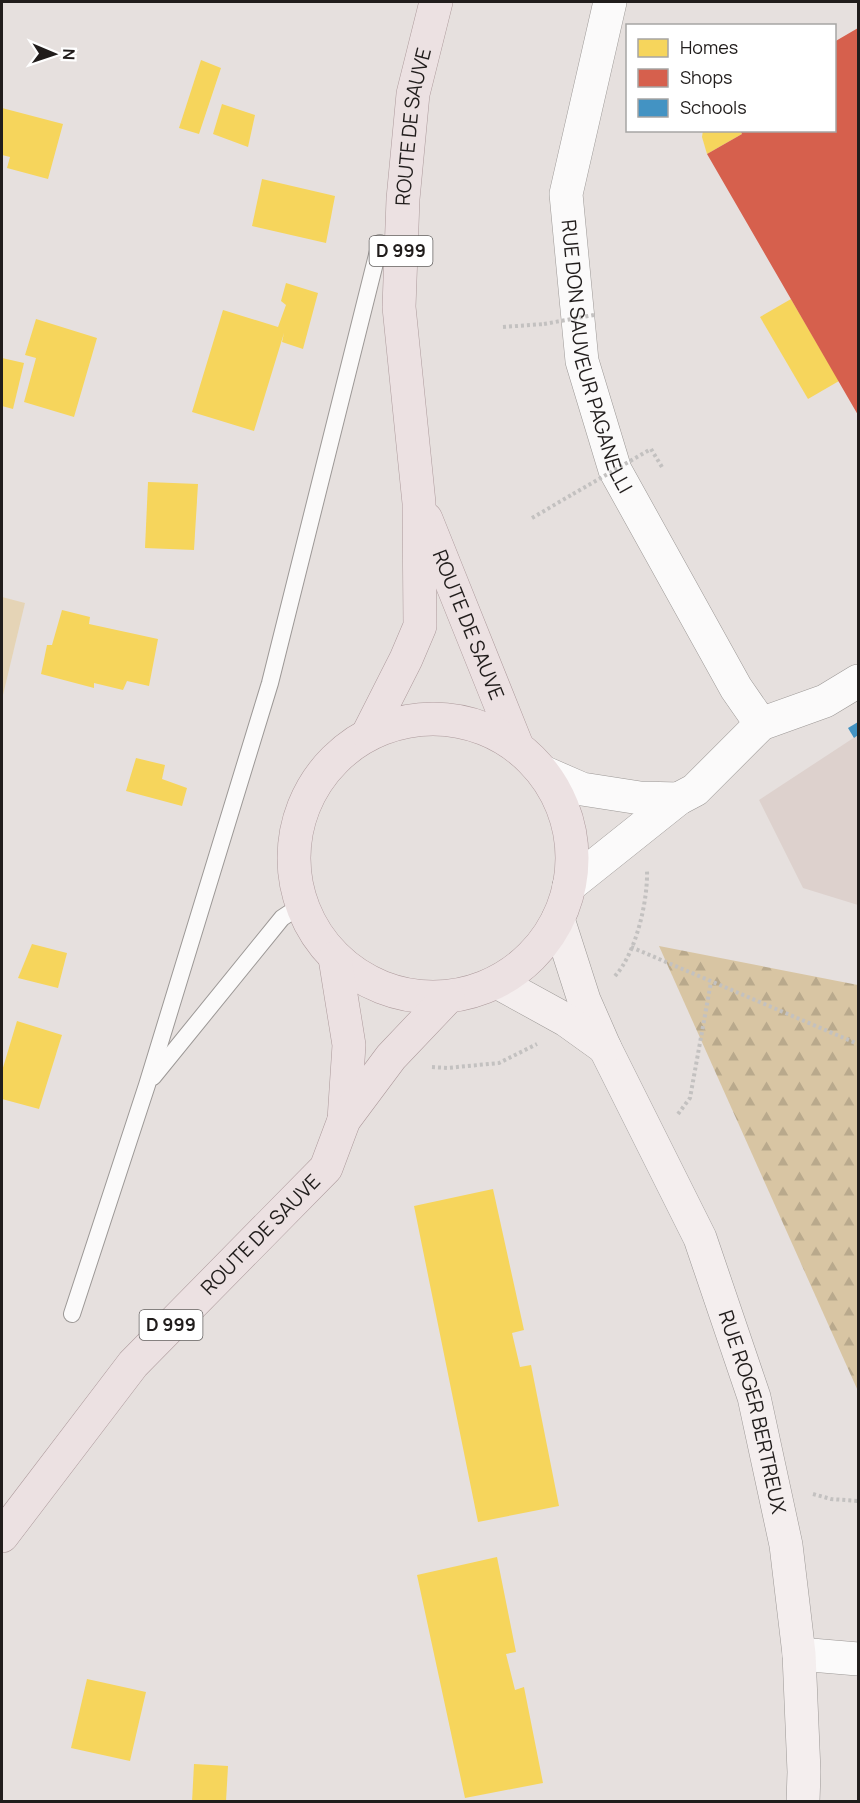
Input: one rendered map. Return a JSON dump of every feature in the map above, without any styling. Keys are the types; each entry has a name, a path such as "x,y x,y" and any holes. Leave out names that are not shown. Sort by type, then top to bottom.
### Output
{"main road":[{"name":"ROUTE DE SAUVE","path":"368,734 420,626 419,503 399,307 403,200 414,94 435,2"},
{"name":"ROUTE DE SAUVE","path":"419,503 517,746"},
{"path":"445,718 483,727 517,746 543,772 563,807 572,846 569,886 558,919 532,955 497,982 448,997 407,995 369,982 335,958 309,923 295,881 295,837 308,795 333,760 368,734 405,720 445,718"},
{"name":"ROUTE DE SAUVE","path":"335,958 349,1045 344,1120"},
{"name":"ROUTE DE SAUVE","path":"2,1536 132,1364 326,1168 344,1120 391,1057 448,997"}],"street":[{"name":"RUE DON SAUVEUR PAGANELLI","path":"610,2 566,194 582,361 615,470 736,688 761,724"},
{"path":"569,886 678,799 695,790 761,724 825,701 858,681"},
{"path":"543,772 582,789 640,798 678,799"},
{"name":"RUE ROGER BERTREUX","path":"558,919 584,1000 605,1048 700,1238 753,1397 786,1545 800,1654 803,1802"},
{"name":"RUE ROGER BERTREUX","path":"497,982 566,1020 605,1048"},
{"path":"800,1654 858,1659"}],"lane":[{"path":"72,1314 147,1085 270,683 381,243"},
{"path":"147,1085 282,918 303,904"}],"path":[{"path":"502,327 544,324 594,315"},
{"path":"532,518 651,449 662,468"},
{"path":"610,979 617,974 636,937 647,881 646,861"},
{"path":"631,947 858,1044"},
{"path":"650,1138 680,1112 690,1098 711,982"},
{"path":"426,1066 447,1068 499,1063 536,1045 543,1039"},
{"path":"813,1494 831,1499 858,1501"}],"shaded area":[{"path":"2,597 25,603 3,695 2,694"},
{"path":"858,735 858,905 803,888 759,800"}],"green space":[{"path":"659,946 858,985 858,1391"}],"building: Homes":[{"path":"201,60 221,68 199,134 179,128"},
{"path":"222,104 255,115 248,147 213,134"},
{"path":"2,108 63,124 48,179 7,168 10,157 2,155"},
{"path":"703,132 741,132 742,134 707,154"},
{"path":"262,179 335,196 326,243 252,226"},
{"path":"286,283 318,293 303,349 282,342 284,333 254,431 192,412 223,310 278,327 286,305 281,301"},
{"path":"791,299 839,381 808,399 760,317"},
{"path":"36,319 97,338 74,417 24,402 36,358 25,355"},
{"path":"2,358 24,363 13,409 2,406"},
{"path":"148,482 198,484 194,550 145,548"},
{"path":"62,610 90,617 89,624 158,639 149,686 127,681 123,690 94,683 94,688 41,674 47,645 52,645"},
{"path":"136,758 165,765 162,779 187,788 182,806 126,791"},
{"path":"32,944 67,953 58,988 18,978"},
{"path":"17,1021 62,1035 39,1109 2,1099 2,1071"},
{"path":"493,1189 524,1330 512,1333 520,1367 531,1365 559,1506 478,1522 414,1206"},
{"path":"497,1557 516,1652 506,1654 515,1690 524,1687 543,1783 465,1798 417,1575"},
{"path":"87,1679 146,1692 130,1761 71,1748"},
{"path":"194,1764 228,1766 226,1802 192,1802"}],"building: Shops":[{"path":"858,28 858,415 707,154 742,134 741,132 836,132 836,41"}],"building: Schools":[{"path":"858,722 858,735 854,738 848,728"}]}
